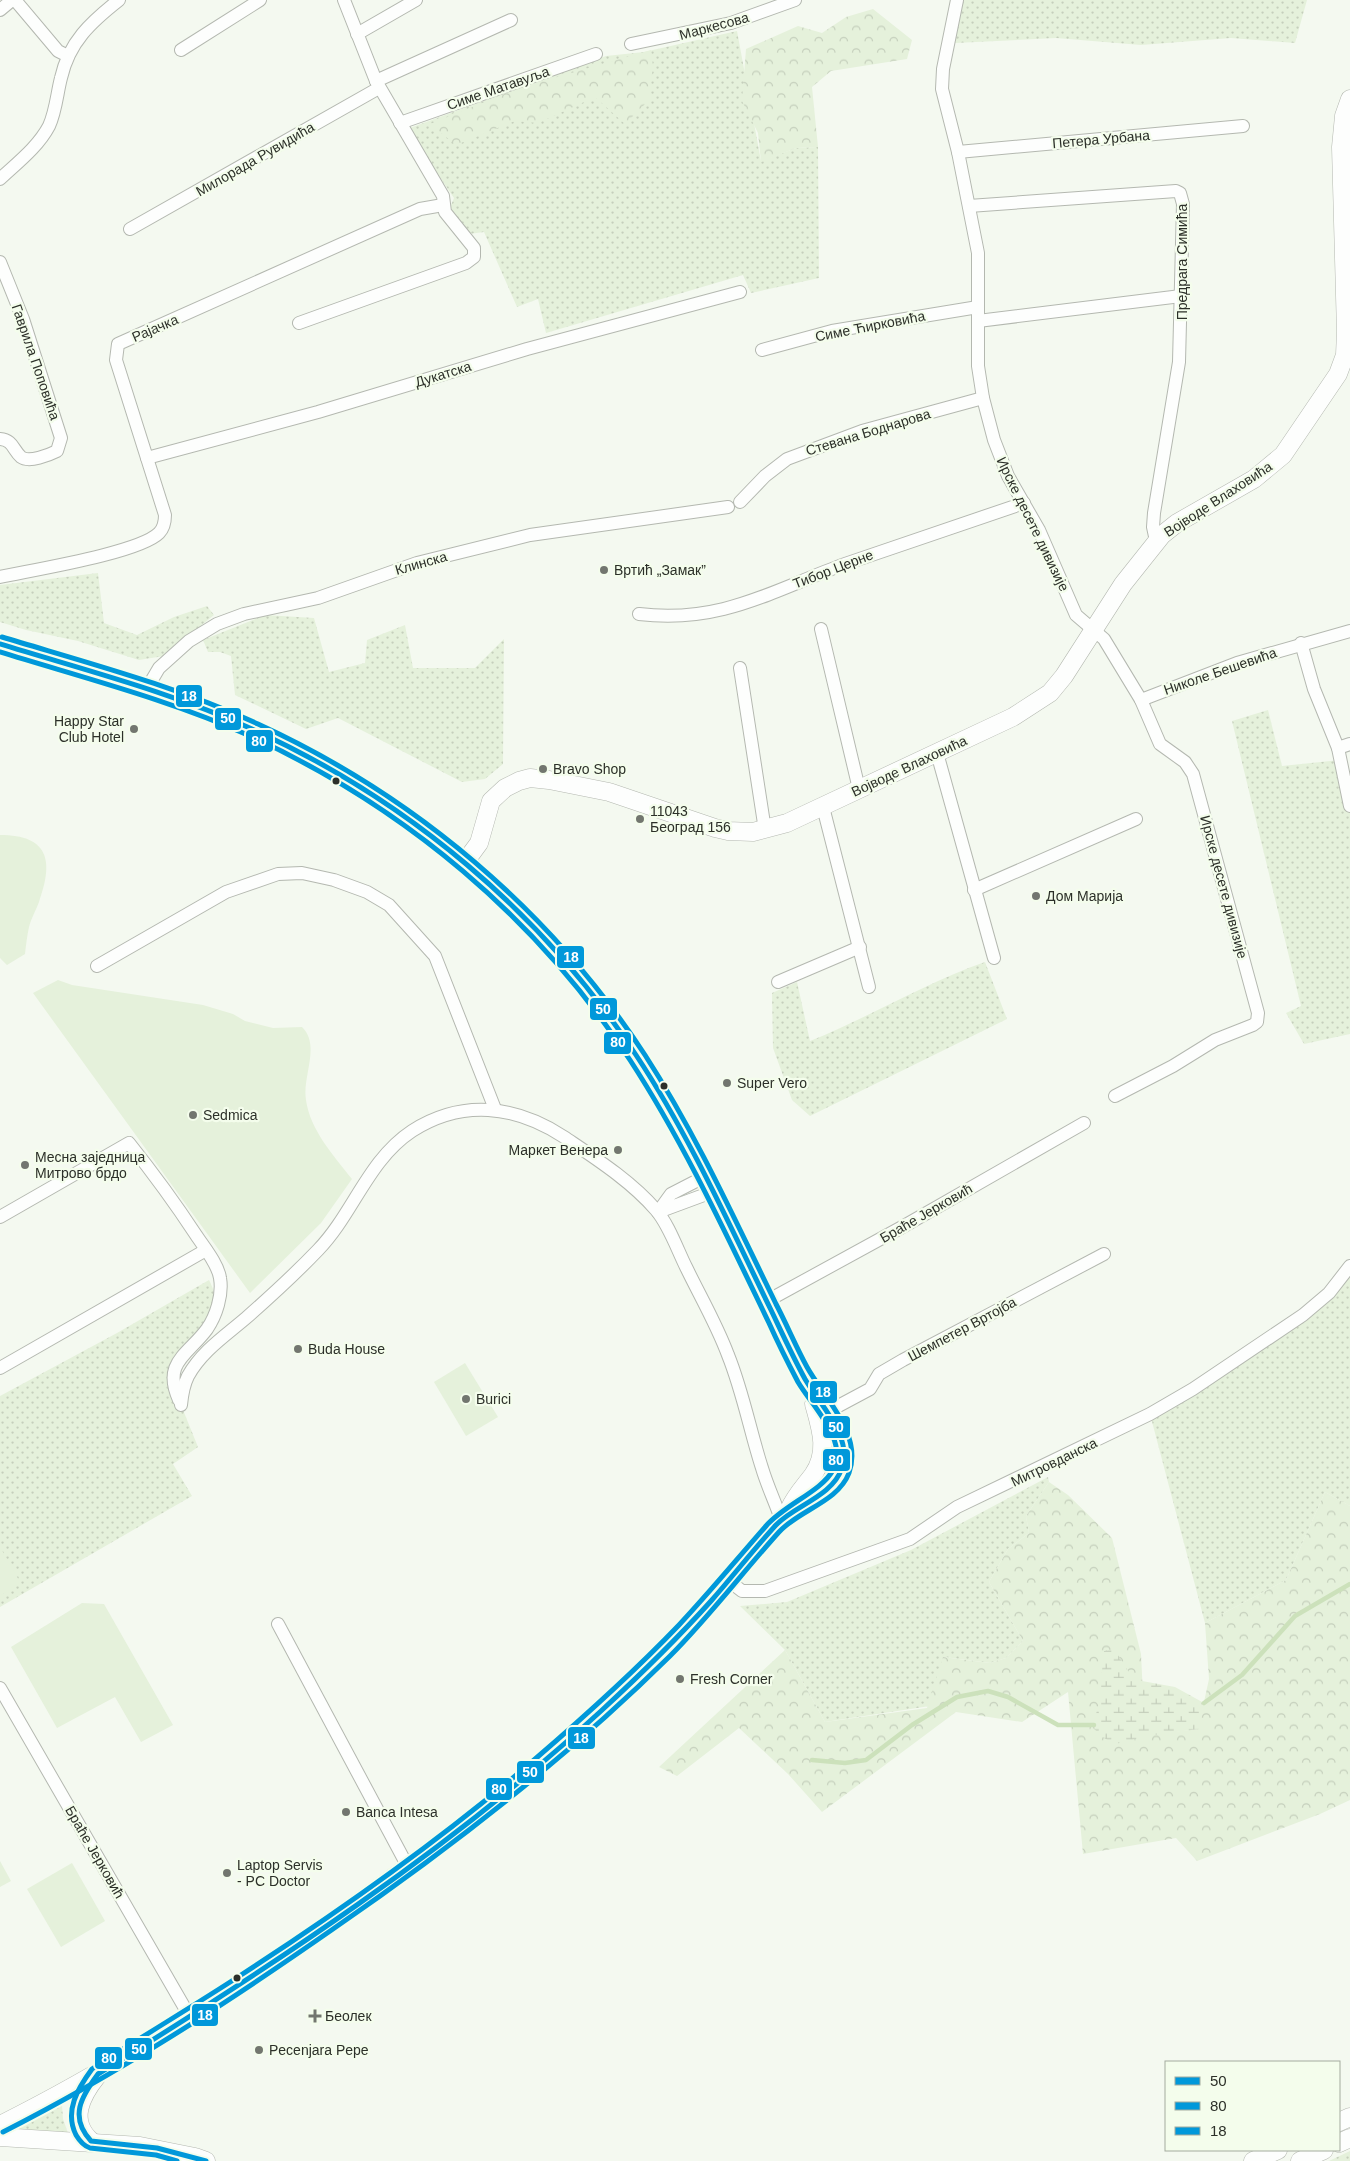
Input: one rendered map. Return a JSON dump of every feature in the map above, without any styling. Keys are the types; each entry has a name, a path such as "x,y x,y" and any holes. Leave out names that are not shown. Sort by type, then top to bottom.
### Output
{"main road":[{"name":"Војводе Влаховића","path":"465,862 479,843 491,801 505,788 519,781 530,778 609,792 728,831 765,830 823,807 1013,716 1050,693 1064,676 1093,628 1156,541 1177,523 1245,485 1276,462 1323,398 1338,374 1347,354 1341,147 1344,116 1350,99"},
{"path":"0,644 146,690 246,726 298,752 385,802 425,830 500,892 542,935 581,979 636,1056 684,1136 809,1386 827,1412 845,1452 840,1476 833,1484 784,1516"},
{"path":"0,2125 98,2074 190,2017 367,1898 484,1811 590,1721 664,1651 729,1581 784,1516 798,1493 820,1464 823,1454 821,1426 809,1386"},
{"path":"91,2142 80,2128 78,2111 83,2096 98,2074"},
{"path":"0,2137 157,2148 206,2161"},
{"path":"1253,2161 1276,2151"},
{"path":"1300,2161 1322,2151"}],"street":[{"path":"0,10 14,0 58,52 68,56"},
{"path":"0,180 46,131 52,116 68,56 85,28 119,0"},
{"path":"181,50 260,0"},
{"path":"299,323 470,261 474,257 474,248 445,212 443,196 378,84 344,0"},
{"path":"357,34 416,0"},
{"name":"Маркесова","path":"631,44 731,23 795,0"},
{"name":"Ирске десете дивизије","path":"957,0 942,78 942,89 970,206 979,261 978,366 983,398 1000,457 1039,530 1076,615 1104,639 1141,700 1160,744 1185,762 1193,774 1256,1004 1258,1018 1253,1025 1215,1040 1173,1066 1115,1096"},
{"name":"Милорада Рувидића","path":"130,230 378,84 510,20"},
{"name":"Симе Матавуља","path":"400,123 596,54"},
{"name":"Петера Урбана","path":"958,152 1243,126"},
{"name":"Предрага Симића","path":"970,206 1176,191 1180,193 1183,204 1179,362 1152,527 1156,541"},
{"name":"Рајачка","path":"0,577 110,553 142,543 159,532 164,526 165,515 116,360 118,344 420,209 443,205"},
{"name":"Гаврила Поповића","path":"0,262 23,319 61,433 57,451 30,459 20,456 12,444 0,439"},
{"name":"Дукатска","path":"147,458 318,412 527,349 740,292"},
{"path":"978,321 1181,296"},
{"name":"Симе Ћирковића","path":"762,350 832,331 978,307"},
{"name":"Стевана Боднарова","path":"734,505 786,459 862,431 983,398"},
{"name":"Тибор Церне","path":"638,614 690,616 738,606 868,556 1024,503"},
{"name":"Клинска","path":"146,690 159,668 189,641 217,624 244,614 318,598 418,563 530,535 734,505"},
{"path":"821,629 860,789"},
{"name":"Николе Бешевића","path":"1141,700 1237,663 1301,643 1350,631"},
{"path":"1301,643 1314,688 1344,746 1350,806"},
{"path":"740,668 765,830"},
{"path":"937,752 994,958"},
{"path":"823,807 869,987"},
{"path":"974,890 1136,819"},
{"path":"97,966 226,892 261,879 278,874 302,873 358,889 389,906 435,956 494,1109"},
{"path":"778,982 860,947"},
{"path":"0,1217 129,1143 159,1180 206,1250 220,1275 221,1289 216,1310 207,1328 186,1350 174,1370 175,1390 182,1405 183,1387 200,1360 224,1335 249,1316 320,1248 350,1210 381,1160 397,1143 411,1132 436,1119 459,1112 494,1109 518,1115 555,1131 601,1162 658,1212 728,1353 740,1385 762,1469 784,1516"},
{"name":"Браће Јерковић","path":"766,1301 904,1226 1084,1123"},
{"path":"658,1212 671,1194 708,1184"},
{"path":"0,1368 206,1250"},
{"name":"Шемпетер Вртојба","path":"827,1412 870,1389 879,1374 896,1364 1104,1254"},
{"name":"Митровданска","path":"729,1581 742,1591 765,1591 910,1539 957,1507 1106,1436 1193,1389 1304,1315 1329,1293 1350,1266"},
{"path":"278,1624 408,1867"},
{"name":"Браће Јерковић","path":"0,1688 190,2017"}],"green space":[{"path":"960,0 1307,0 1295,43 1231,38 1141,45 1056,38 955,43"},
{"path":"873,9 912,40 907,59 831,71 812,87 818,147 796,148 761,162 758,133 742,101 746,49 798,26 822,33 846,17"},
{"path":"737,31 761,161 796,148 818,147 819,278 751,293 743,275 546,333 538,299 517,307 484,232 469,234 449,210 454,198 407,129 606,56 644,52"},
{"path":"651,50 653,67 649,100 625,124 595,97 538,123 515,121 456,145 430,124 519,88"},
{"path":"98,573 104,623 137,635 174,617 207,606 214,615 164,656 139,660 78,641 26,630 0,622 0,585"},
{"path":"265,615 314,618 329,672 365,663 367,640 405,625 413,668 475,668 504,639 503,764 485,779 462,782 338,718 306,729 235,695 231,656 220,652 208,652 203,640"},
{"path":"1268,710 1282,766 1340,760 1350,805 1350,1034 1304,1044 1286,1013 1301,1006 1232,721"},
{"path":"0,835 16,836 38,845 44,853 46,863 44,887 29,927 25,954 7,965 0,958"},
{"path":"985,962 1007,1019 810,1116 792,1100 773,1048 772,993 797,982 810,1041 963,970"},
{"path":"58,980 72,985 203,1005 233,1014 245,1021 273,1028 302,1027 307,1034 311,1052 305,1091 308,1111 324,1142 352,1179 321,1223 250,1293 33,993"},
{"path":"1350,1266 1350,1506 1325,1492 1286,1580 1205,1623 1150,1414 1303,1315"},
{"path":"209,1280 214,1294 211,1315 201,1335 175,1370 181,1405 198,1447 173,1464 192,1496 0,1607 0,1396 117,1333"},
{"name":"Burici","path":"465,1363 498,1417 466,1436 434,1382"},
{"path":"1048,1477 1049,1482 1026,1516 1029,1533 1008,1549 989,1582 1023,1641 1006,1658 990,1663 944,1657 930,1706 825,1722 785,1650 740,1606 787,1602 911,1550"},
{"path":"1049,1482 1068,1495 1112,1538 1141,1654 1145,1735 1198,1729 1209,1679 1205,1623 1286,1580 1325,1492 1350,1506 1350,1800 1320,1814 1197,1861 1176,1838 1083,1854 1068,1692 1022,1722 956,1712 822,1812 788,1774 739,1728 677,1776 659,1767 785,1650 825,1722 927,1708 943,1657 990,1663 1006,1658 1023,1641 989,1582 1008,1549 1029,1533 1026,1516"},
{"path":"0,1547 20,1582 0,1596"},
{"path":"82,1603 104,1604 173,1725 141,1742 115,1697 57,1728 11,1647"},
{"path":"1114,1649 1130,1674 1142,1681 1175,1687 1204,1703 1199,1729 1153,1735 1115,1744 1104,1738 1093,1728 1099,1701 1104,1651"},
{"path":"0,1861 11,1881 0,1887"},
{"path":"72,1863 105,1921 61,1947 27,1889"},
{"path":"62,2105 63,2119 68,2133 4,2133"},
{"path":"1350,2151 1350,2161 1329,2161"}],"waterway":[{"path":"1204,1703 1242,1675 1295,1616 1350,1584"},
{"path":"812,1760 845,1763 866,1760 912,1725 957,1697 988,1691 1008,1697 1058,1725 1094,1725"}],"transit line":[{"name":"18","path":"2,637 132,676 196,698 258,724 316,753 371,786 424,822 475,862 522,906 567,952 608,1002 664,1085 714,1178 803,1359 840,1417 851,1444 852,1459 849,1473 844,1483 827,1499 787,1524 670,1656 591,1730 508,1800 377,1898 253,1984 89,2086 3,2132"},
{"name":"50","path":"0,644 127,682 190,704 252,729 309,758 365,790 417,826 467,865 514,908 558,954 599,1003 636,1055 674,1116 708,1180 805,1379 833,1422 843,1445 842,1468 830,1486 822,1494 776,1525 711,1601 671,1644 601,1711 543,1762 421,1859 358,1904 229,1991 98,2074 83,2099 79,2115 80,2124 91,2141 157,2148 206,2161"},
{"name":"80","path":"0,652 189,711 250,736 307,764 362,797 414,832 463,871 510,914 553,959 593,1008 650,1091 704,1189 798,1382 827,1424 836,1447 837,1459 828,1478 774,1518 679,1625 608,1694 534,1760 464,1818 317,1925 223,1987 92,2069 82,2084 72,2109 73,2126 80,2141 90,2148 156,2155 177,2161"}],"place":[{"name":"Вртић „Замак”","path":"604,570"},
{"name":"Happy Star Club Hotel","path":"134,729"},
{"name":"Bravo Shop","path":"543,769"},
{"name":"11043 Београд 156","path":"640,819"},
{"name":"Дом Марија","path":"1036,896"},
{"name":"Super Vero","path":"727,1083"},
{"name":"Sedmica","path":"193,1115"},
{"name":"Маркет Венера","path":"618,1150"},
{"name":"Месна заједница Митрово брдо","path":"25,1165"},
{"name":"Buda House","path":"298,1349"},
{"name":"Burici","path":"466,1399"},
{"name":"Fresh Corner","path":"680,1679"},
{"name":"Banca Intesa","path":"346,1812"},
{"name":"Laptop Servis - PC Doctor","path":"227,1873"},
{"name":"Беолек","path":"315,2016"},
{"name":"Pecenjara Pepe","path":"259,2050"}]}
